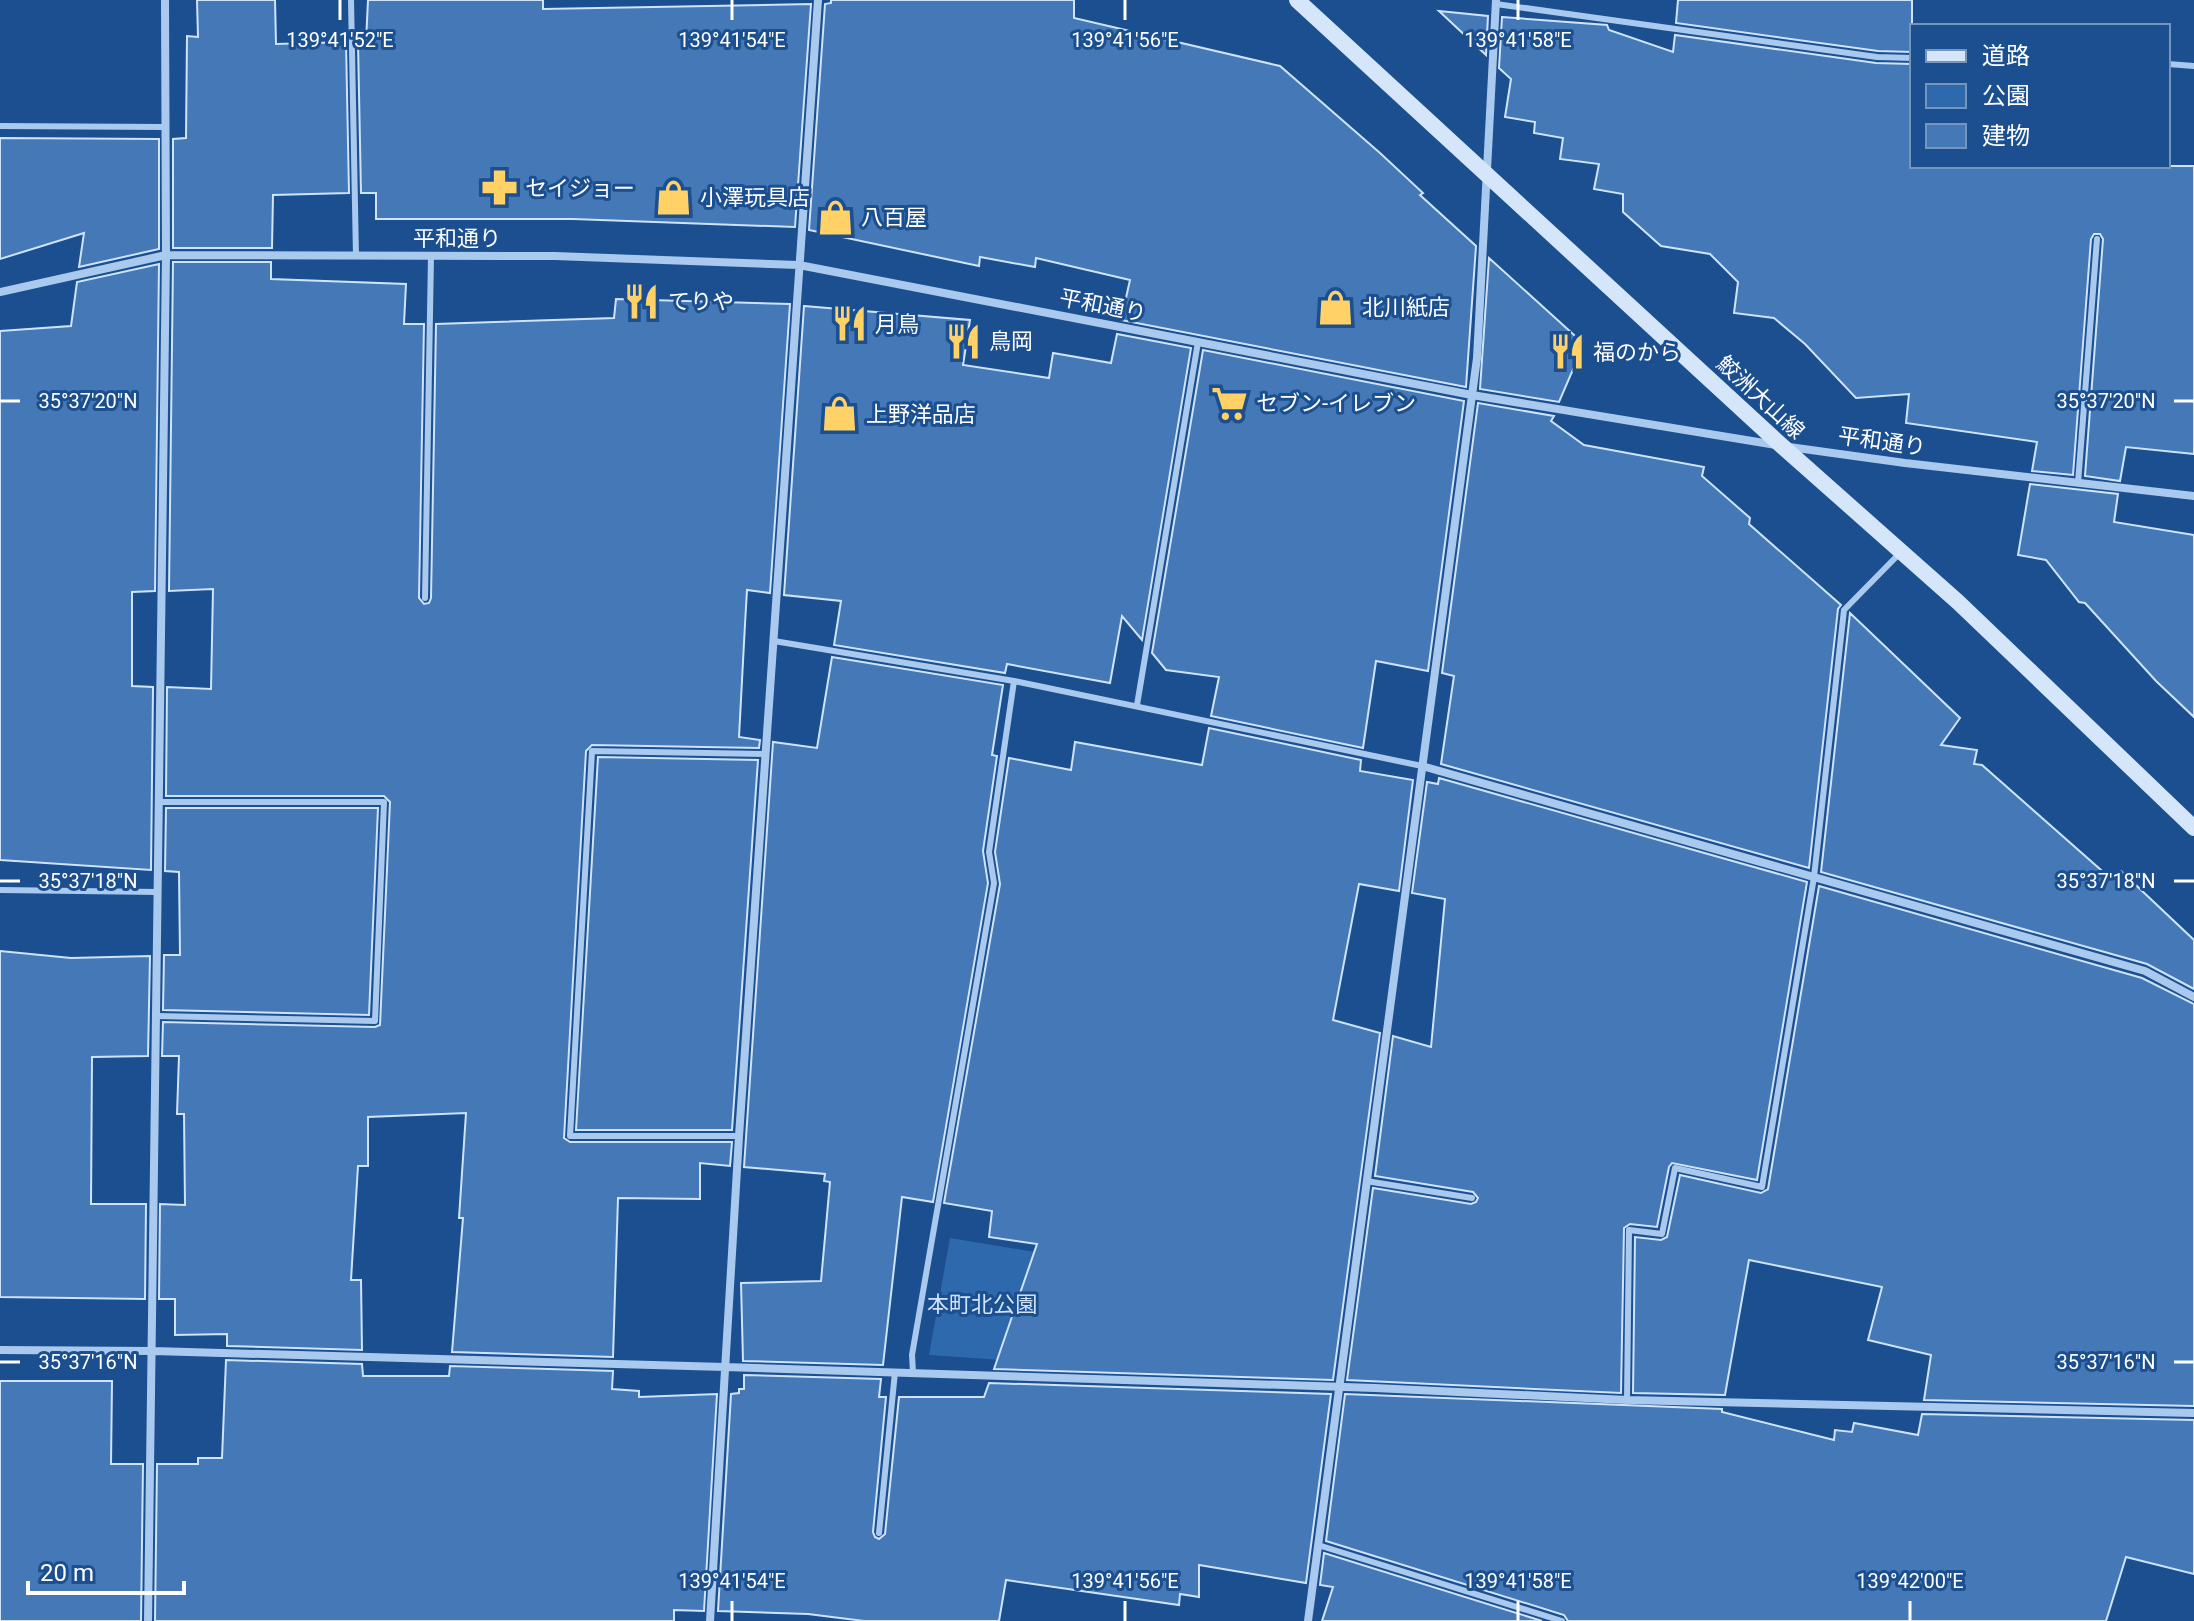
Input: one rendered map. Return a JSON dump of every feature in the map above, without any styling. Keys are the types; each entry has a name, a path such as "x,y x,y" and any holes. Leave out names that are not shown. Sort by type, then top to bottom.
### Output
{"main road":[{"name":"鮫洲大山線","path":"1297,0 1782,446 1902,551 2194,828"}],"street":[{"path":"148,1621 166,255 165,0"},
{"path":"710,1621 764,754 818,0"},
{"path":"1308,1621 1477,358 1496,2"},
{"name":"平和通り","path":"0,292 166,255 555,256 799,265 1472,395 1782,446 2194,496"},
{"path":"1422,766 2145,971 2194,997"},
{"path":"0,1350 153,1351 725,1367 1341,1387 1627,1400 2194,1413"}],"lane":[{"path":"351,0 356,257"},
{"path":"1496,2 1877,57 1910,58"},
{"path":"2170,64 2194,66"},
{"path":"0,126 165,127"},
{"path":"2078,483 2097,239"},
{"path":"425,598 431,256"},
{"path":"1137,705 1198,342"},
{"path":"1627,1400 1629,1230 1662,1234 1675,1168 1762,1187 1814,877 1844,610 1902,551"},
{"path":"774,641 1014,681 1422,766"},
{"path":"913,1373 912,1355 994,883 989,852 1014,681"},
{"path":"739,1136 570,1136 592,751 764,754"},
{"path":"157,1016 375,1021 384,802 159,802"},
{"path":"0,890 158,892"},
{"path":"1366,1181 1472,1198"},
{"path":"879,1533 895,1372"},
{"path":"1318,1545 1562,1621"}],"green space":[{"name":"本町北公園","path":"950,1238 1035,1252 1016,1361 929,1355"}],"building":[{"path":"197,0 275,0 276,44 346,42 349,193 273,195 272,248 173,248 173,139 186,138 187,36 198,37"},
{"path":"368,0 543,0 543,9 811,4 795,227 573,219 376,219 376,193 361,193 358,42 366,42"},
{"path":"831,0 1074,0 1074,18 1280,66 1380,153 1476,246 1466,387 1121,320 1130,280 1036,258 1035,267 980,257 979,266 809,230 825,4 831,3"},
{"path":"1678,0 1912,0 1910,52 1878,51 1676,23"},
{"path":"1439,11 1488,16 1486,55"},
{"path":"1502,17 1607,25 1609,30 1673,52 1675,35 1876,63 1910,64 1910,168 2194,166 2194,454 2126,447 2120,481 2085,476 2103,239 2100,234 2094,234 2091,239 2073,475 2032,471 2037,442 1906,423 1909,394 1856,398 1805,344 1774,318 1734,313 1738,282 1710,254 1661,246 1623,212 1623,194 1594,189 1599,164 1560,159 1563,138 1534,133 1535,122 1505,117 1511,79 1499,68"},
{"path":"0,138 159,139 159,249 79,267 84,233 0,259"},
{"path":"1489,258 1584,344 1559,402 1480,389"},
{"path":"173,262 271,262 271,279 406,284 404,324 424,324 419,598 424,604 429,603 431,598 436,324 614,318 616,299 790,304 770,593 747,590 739,737 760,740 759,748 592,745 586,751 564,1138 570,1142 732,1142 730,1166 700,1163 700,1199 618,1198 613,1357 452,1352 463,1218 459,1218 466,1113 368,1117 368,1166 358,1166 351,1280 361,1280 362,1350 227,1346 227,1334 175,1335 175,1299 159,1299 160,1204 185,1205 184,1114 177,1114 179,1056 162,1056 163,1022 380,1025 390,802 384,796 166,796 167,687 211,689 213,589 169,591"},
{"path":"159,264 155,591 132,592 132,686 153,687 151,870 0,860 0,331 71,326 77,282"},
{"path":"804,306 970,320 963,365 1049,378 1053,353 1111,363 1117,334 1191,348 1142,640 1122,616 1110,683 1007,664 1005,673 834,645 841,601 784,595"},
{"path":"1203,350 1464,401 1428,671 1376,661 1363,748 1211,716 1219,677 1166,670 1152,653"},
{"path":"1478,403 1554,416 1551,421 1584,445 1704,467 1702,476 1750,518 1749,524 1841,605 1838,609 1809,868 1441,764 1454,676 1442,673"},
{"path":"2030,484 2118,494 2114,522 2194,535 2194,717 2156,681 2085,603 2079,602 2046,560 2018,555"},
{"path":"1850,613 1960,718 1941,745 1977,750 1974,764 1982,765 2109,877 2121,871 2194,940 2194,989 2147,964 1821,872"},
{"path":"832,657 1003,685 992,755 997,756 983,851 988,883 933,1202 902,1197 883,1365 743,1361 741,1283 821,1281 830,1182 824,1181 825,1174 744,1167 773,742 817,748"},
{"path":"1209,728 1361,760 1360,771 1413,780 1399,891 1359,884 1333,1020 1380,1033 1333,1380 994,1369 1037,1244 989,1237 992,1211 944,1203 1000,884 995,852 1009,758 1071,770 1075,742 1202,765"},
{"path":"598,757 758,760 732,1130 576,1130"},
{"path":"1439,778 1807,882 1757,1180 1672,1163 1657,1227 1630,1224 1624,1228 1621,1393 1347,1380 1373,1188 1471,1204 1478,1198 1473,1192 1375,1176 1393,1036 1431,1047 1445,899 1412,893 1427,782 1438,784"},
{"path":"166,808 378,808 369,1015 163,1010 164,955 180,955 179,872 165,871"},
{"path":"1819,886 2142,978 2194,1004 2194,1406 1924,1400 1931,1355 1868,1340 1882,1287 1749,1260 1725,1395 1633,1393 1635,1237 1661,1240 1667,1237 1680,1175 1761,1193 1768,1189"},
{"path":"0,951 71,958 150,956 148,1056 92,1057 91,1204 146,1204 145,1299 0,1297"},
{"path":"226,1360 362,1364 363,1376 449,1376 450,1366 613,1371 612,1389 639,1391 639,1397 717,1394 704,1611 674,1610 674,1621 155,1621 157,1464 198,1464 198,1458 222,1458"},
{"path":"744,1375 881,1379 879,1397 886,1397 873,1532 879,1539 885,1534 899,1397 984,1397 989,1383 1331,1394 1306,1583 1199,1565 1199,1597 1180,1594 1179,1605 1006,1580 999,1621 864,1621 808,1614 718,1611 731,1394 744,1389"},
{"path":"0,1381 112,1381 111,1464 143,1464 141,1621 0,1621"},
{"path":"1345,1394 1722,1409 1722,1412 1834,1440 1835,1430 1852,1432 1854,1423 1918,1435 1922,1414 2194,1420 2194,1574 2126,1557 2106,1621 1568,1621 1564,1615 1326,1541"},
{"path":"1324,1553 1542,1621 1322,1621 1333,1587 1320,1585"}],"place":[{"name":"セイジョー","path":"499,188"},
{"name":"小澤玩具店","path":"674,197"},
{"name":"八百屋","path":"835,217"},
{"name":"てりや","path":"642,301"},
{"name":"北川紙店","path":"1336,307"},
{"name":"月鳥","path":"849,324"},
{"name":"鳥岡","path":"963,341"},
{"name":"福のから","path":"1567,352"},
{"name":"セブン-イレブン","path":"1230,403"},
{"name":"上野洋品店","path":"840,414"}]}
